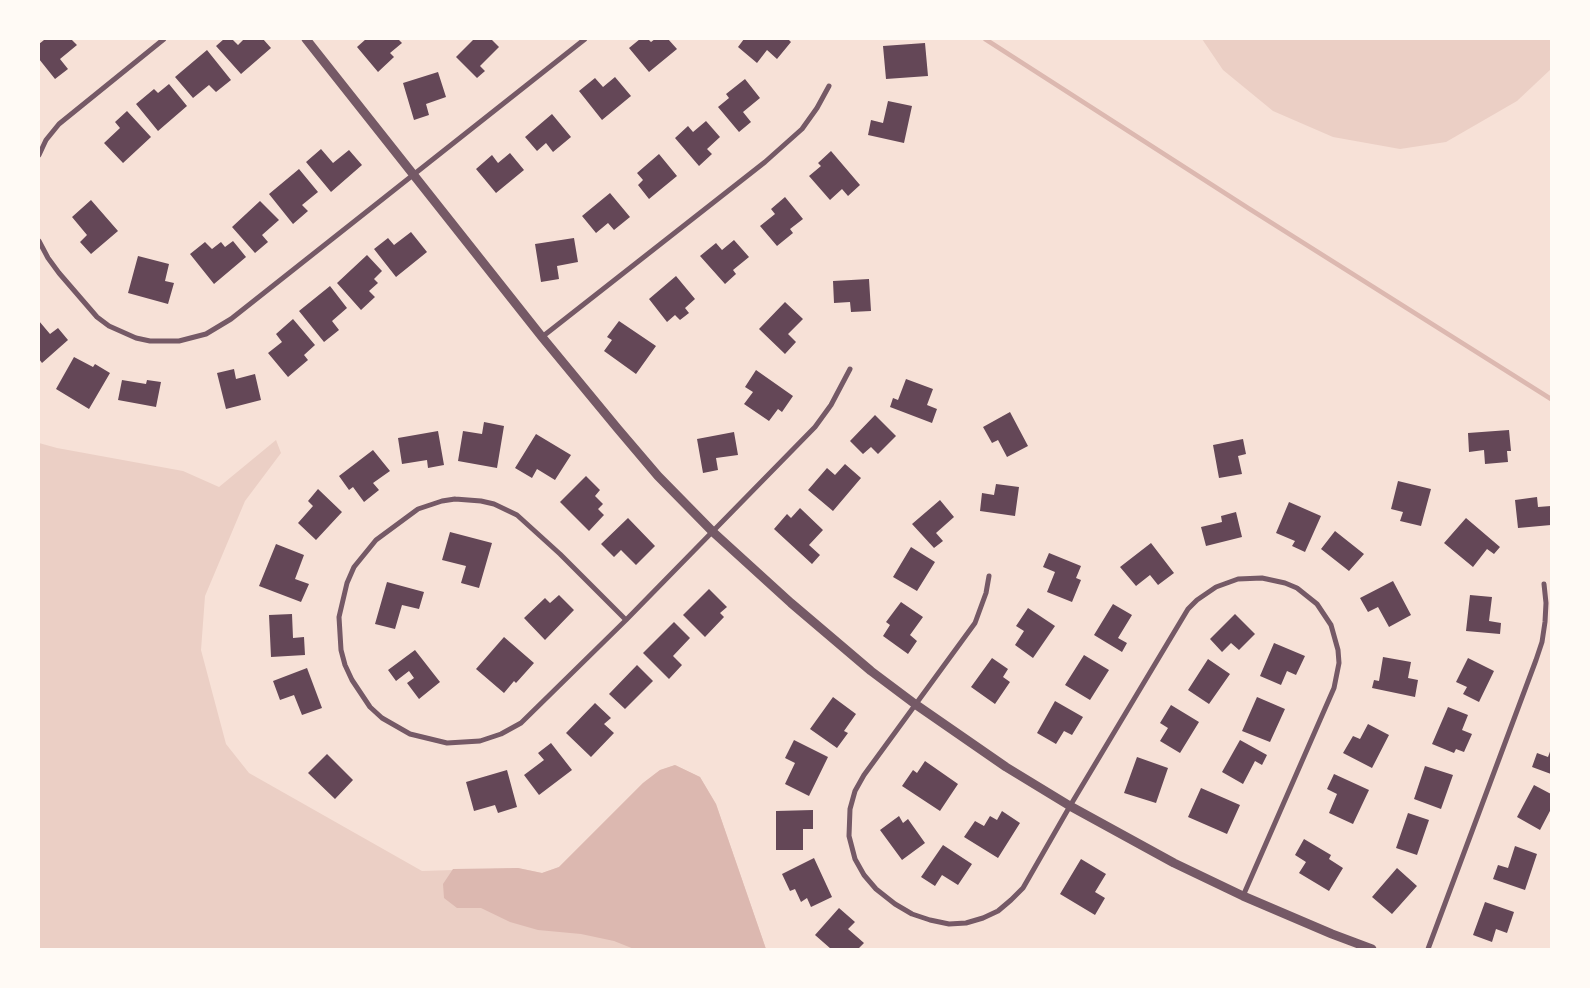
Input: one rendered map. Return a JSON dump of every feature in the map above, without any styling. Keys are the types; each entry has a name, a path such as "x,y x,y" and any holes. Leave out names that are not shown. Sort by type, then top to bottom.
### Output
{"street":[{"path":"39,155 46,140 59,124 164,39"},
{"path":"308,39 542,336 641,456 713,532 798,609 871,671 915,704 1006,766 1070,806 1174,862 1243,896 1372,949"},
{"path":"39,241 59,273 97,317 109,326 136,338 150,341 178,341 206,334 232,319 585,39"},
{"path":"542,336 765,162 802,128 817,108 829,86"},
{"path":"626,620 554,548 517,515 481,500 455,499 418,509 376,540 364,553 354,567 347,583 339,618 339,634 341,650 352,680 365,700 382,718 410,734 436,742 470,743 491,738 521,723 626,620 815,427 831,405 850,369"},
{"path":"988,576 986,593 974,623 864,775 855,791 848,818 849,836 855,859 864,875 876,889 895,904 912,914 930,920 949,924 974,921 998,911 1023,888 1182,618 1196,600 1216,587 1238,579 1274,579 1297,588 1317,604 1331,625 1338,650 1337,676 1334,688 1243,896"},
{"path":"1428,949 1536,660 1545,622 1544,584"}],"shaded area":[{"path":"1202,39 1551,39 1551,69 1517,101 1446,142 1400,149 1333,137 1273,111 1223,70"},
{"path":"276,440 281,453 245,501 205,596 201,650 226,744 249,773 422,871 518,868 542,873 559,867 643,783 660,770 675,765 700,777 716,804 766,949 39,949 39,443 183,471 219,487"},
{"path":"675,765 700,777 716,804 766,949 634,949 614,941 581,934 538,930 510,922 481,908 457,908 444,898 443,884 453,869 518,868 542,873 559,867 643,783 660,770"}],"building":[{"path":"43,39 71,39 77,45 60,59 68,69 55,79 39,59 39,44"},
{"path":"224,39 232,39 238,45 244,39 263,39 271,48 241,74 216,46"},
{"path":"366,39 398,39 402,43 390,53 394,57 378,72 357,47"},
{"path":"474,39 491,39 499,47 480,66 485,71 477,78 456,57"},
{"path":"640,39 648,39 651,42 655,39 668,39 677,49 649,72 629,48"},
{"path":"744,39 788,39 791,42 777,59 767,50 757,63 738,47"},
{"path":"925,43 928,76 886,79 883,46"},
{"path":"207,50 231,80 216,92 209,85 193,98 175,77"},
{"path":"438,72 446,97 426,104 429,115 414,120 403,83"},
{"path":"615,77 631,96 602,120 579,91 595,78 603,87"},
{"path":"745,79 760,98 743,112 751,122 739,132 718,107 729,98 726,94"},
{"path":"169,84 187,106 158,131 136,104 154,89 158,93"},
{"path":"888,101 912,106 904,143 868,135 871,120 883,123"},
{"path":"127,111 151,137 123,163 104,143 120,128 115,122"},
{"path":"552,114 571,137 553,152 546,143 537,151 525,137"},
{"path":"706,121 720,137 707,149 712,154 699,166 675,138 688,126 693,132"},
{"path":"321,149 333,163 349,150 362,165 331,192 306,162"},
{"path":"831,151 860,185 848,196 842,189 830,200 809,176 821,166 818,163"},
{"path":"510,153 524,170 496,193 476,169 492,155 498,163"},
{"path":"659,154 677,176 649,199 638,185 643,180 637,173"},
{"path":"299,169 318,192 302,205 308,211 293,224 269,194"},
{"path":"610,193 630,217 614,230 608,223 596,233 582,216"},
{"path":"785,197 803,219 790,229 793,233 777,246 760,226 775,214 771,209"},
{"path":"91,200 118,231 91,254 80,242 87,235 72,217"},
{"path":"260,201 279,220 262,235 268,242 255,253 232,227"},
{"path":"411,232 427,252 396,277 374,249 388,238 394,245"},
{"path":"574,238 578,262 557,266 559,279 541,282 535,244"},
{"path":"734,240 749,257 733,270 736,274 725,284 700,256 716,243 722,250"},
{"path":"233,241 246,257 214,284 190,254 205,242 212,249 221,242 225,247"},
{"path":"367,255 382,271 374,279 378,283 369,291 375,297 361,310 337,283"},
{"path":"138,256 169,264 165,281 174,283 168,304 128,293"},
{"path":"676,276 695,299 685,308 689,313 680,320 675,315 667,322 649,299"},
{"path":"869,279 871,311 851,312 850,302 834,303 833,281"},
{"path":"330,286 347,308 332,321 339,330 324,342 299,311"},
{"path":"785,302 803,319 788,334 796,342 785,354 759,329"},
{"path":"293,319 315,345 304,355 308,360 288,377 268,353 282,342 276,334"},
{"path":"39,321 50,334 58,328 68,340 42,363 39,359"},
{"path":"619,321 656,346 636,374 604,351 612,340 607,337"},
{"path":"74,357 93,367 95,364 110,373 89,409 56,389"},
{"path":"234,369 236,379 255,374 261,400 226,409 217,373"},
{"path":"756,370 793,396 782,412 778,409 769,421 744,404 753,392 745,387"},
{"path":"906,379 933,389 927,405 937,409 932,423 890,407 893,398 898,400"},
{"path":"122,380 146,384 147,380 161,382 156,407 118,400"},
{"path":"1010,412 1028,446 1007,457 998,440 992,443 983,427"},
{"path":"875,415 896,436 878,454 871,447 863,454 850,441"},
{"path":"484,422 504,426 497,468 458,461 463,431 482,434"},
{"path":"1509,430 1511,451 1507,451 1508,462 1485,464 1484,450 1469,452 1468,433"},
{"path":"438,431 444,465 428,468 427,460 402,464 398,438"},
{"path":"734,432 738,455 716,458 718,470 703,473 697,439"},
{"path":"536,434 571,455 555,480 537,469 532,478 515,468"},
{"path":"1243,439 1246,454 1238,456 1242,474 1219,478 1213,445"},
{"path":"373,450 390,471 373,483 379,490 364,502 353,487 349,490 339,476"},
{"path":"845,464 861,478 833,511 808,490 827,468 835,475"},
{"path":"586,476 600,490 595,496 603,504 598,509 604,515 589,531 560,502"},
{"path":"1398,481 1431,489 1421,526 1400,521 1403,512 1391,509"},
{"path":"996,484 1019,487 1015,516 980,511 982,493 994,495"},
{"path":"318,489 342,512 316,540 298,523 313,506 308,501"},
{"path":"1537,497 1538,507 1551,506 1551,525 1518,528 1515,500"},
{"path":"940,500 954,517 936,533 943,541 934,548 912,524"},
{"path":"1289,502 1321,516 1305,552 1292,546 1295,541 1276,533"},
{"path":"800,508 823,530 809,545 820,555 812,564 774,529 787,514 791,518"},
{"path":"1236,512 1242,537 1206,546 1201,527 1222,522 1221,516"},
{"path":"628,518 655,546 636,565 621,550 614,557 601,544"},
{"path":"1466,518 1500,547 1494,554 1487,549 1473,567 1444,543"},
{"path":"1335,531 1364,554 1349,571 1321,549"},
{"path":"450,532 492,543 479,588 461,583 466,566 442,560"},
{"path":"1151,543 1174,573 1158,585 1150,575 1136,586 1120,567"},
{"path":"276,544 304,555 295,579 309,584 301,602 259,586"},
{"path":"911,547 935,562 917,591 893,577"},
{"path":"1049,553 1081,566 1076,578 1081,580 1072,602 1047,592 1055,572 1043,567"},
{"path":"1393,581 1411,615 1389,627 1378,607 1368,612 1360,598"},
{"path":"387,582 424,592 419,609 402,605 395,629 375,624"},
{"path":"709,589 727,607 720,613 724,617 705,637 683,615"},
{"path":"559,595 574,610 545,640 524,618 545,598 550,603"},
{"path":"1470,595 1492,597 1489,621 1501,623 1500,634 1466,631"},
{"path":"901,602 923,617 910,635 917,641 908,654 883,636 890,625 886,622"},
{"path":"1113,604 1132,615 1118,638 1127,643 1122,652 1094,635"},
{"path":"1028,608 1055,626 1033,658 1015,645 1024,631 1016,626"},
{"path":"292,614 293,638 304,637 305,655 271,657 269,615"},
{"path":"1235,614 1255,634 1239,650 1231,643 1222,652 1210,639"},
{"path":"674,622 690,638 673,656 682,665 669,679 643,653"},
{"path":"504,637 534,663 504,693 476,669"},
{"path":"1274,643 1305,656 1296,675 1287,671 1281,685 1260,676"},
{"path":"415,650 440,682 419,699 407,683 414,678 409,671 396,681 388,670"},
{"path":"1084,655 1109,670 1090,700 1065,685"},
{"path":"1383,657 1411,662 1408,678 1418,680 1415,697 1372,688 1374,680 1379,681"},
{"path":"992,658 1008,669 1003,677 1010,682 995,704 971,687"},
{"path":"1468,658 1494,671 1479,702 1463,694 1467,687 1456,682"},
{"path":"1208,659 1230,674 1209,704 1188,690"},
{"path":"637,665 653,681 625,709 609,694"},
{"path":"307,668 322,708 302,715 294,695 280,700 273,681"},
{"path":"833,697 856,714 844,731 848,733 837,748 810,729"},
{"path":"1257,697 1285,709 1270,742 1242,731"},
{"path":"1055,701 1083,717 1072,735 1064,731 1056,744 1037,733"},
{"path":"595,703 611,718 604,724 614,733 591,757 566,733"},
{"path":"1171,705 1199,722 1180,753 1160,741 1168,728 1160,723"},
{"path":"1448,707 1468,715 1462,730 1472,734 1464,752 1456,749 1454,753 1432,744"},
{"path":"1368,724 1389,735 1372,768 1343,753 1353,736 1360,739"},
{"path":"794,740 828,757 809,796 785,784 795,763 785,758"},
{"path":"1240,740 1267,755 1262,765 1255,761 1243,784 1222,772"},
{"path":"551,743 572,770 539,795 524,775 544,760 538,753"},
{"path":"1551,749 1551,774 1532,767 1537,753 1548,757"},
{"path":"327,754 353,780 335,799 308,773"},
{"path":"1137,757 1168,768 1156,803 1124,793"},
{"path":"925,761 958,784 940,811 902,786 913,770 917,773"},
{"path":"1425,766 1453,775 1441,809 1414,799"},
{"path":"507,770 517,807 498,813 495,805 474,811 466,782"},
{"path":"1334,774 1369,790 1353,824 1329,813 1337,794 1327,789"},
{"path":"1534,785 1551,794 1551,809 1540,830 1517,817"},
{"path":"1201,788 1240,805 1227,834 1188,817"},
{"path":"813,810 813,829 803,829 803,850 776,850 776,811"},
{"path":"1002,811 1020,823 998,858 964,837 975,821 984,826 990,816 997,820"},
{"path":"1408,813 1429,820 1417,855 1396,848"},
{"path":"899,816 903,823 908,819 925,843 902,860 880,830"},
{"path":"1304,839 1331,855 1329,859 1343,868 1329,891 1299,873 1306,862 1295,855"},
{"path":"943,845 972,864 958,885 942,875 935,886 921,877"},
{"path":"1515,846 1537,854 1525,890 1493,879 1498,865 1508,868"},
{"path":"814,858 832,897 811,907 807,898 801,902 795,889 790,891 782,874"},
{"path":"1081,859 1106,874 1095,892 1105,898 1095,915 1060,894"},
{"path":"1397,868 1417,886 1392,914 1372,897"},
{"path":"1485,902 1514,912 1507,933 1496,929 1492,942 1473,935"},
{"path":"839,908 855,922 848,929 864,943 858,949 831,949 815,935"}],"waterway":[{"path":"985,39 1551,399"}]}
